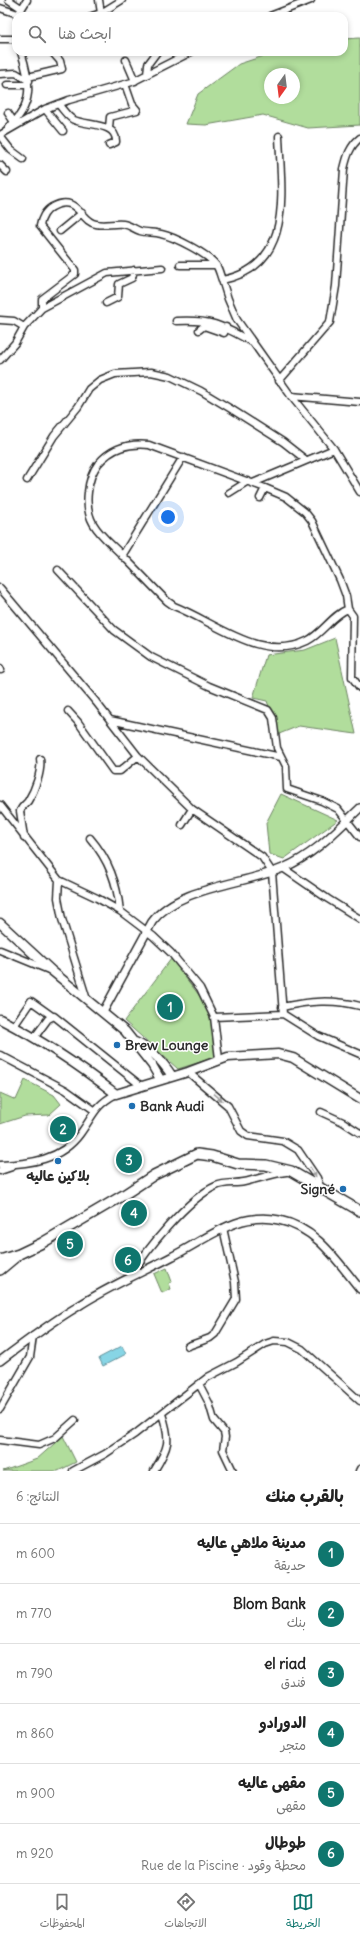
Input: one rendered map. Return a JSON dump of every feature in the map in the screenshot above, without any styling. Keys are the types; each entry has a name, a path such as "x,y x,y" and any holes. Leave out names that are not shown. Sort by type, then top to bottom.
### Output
{"main road":[{"path":"0,923 52,972 125,1031 152,1065 160,1079"},
{"path":"0,1020 14,1026 34,1038 90,1074 116,1094 140,1085 188,1072 220,1059 249,1055 285,1055 360,1098"},
{"path":"135,1042 144,1045 160,1060 172,1076"},
{"path":"152,1065 160,1060"},
{"path":"0,1260 19,1254 79,1222 154,1175 194,1155 203,1153 238,1164 266,1165 291,1171 360,1211"},
{"path":"0,1270 19,1254"}],"street":[{"path":"9,0 18,12"},
{"path":"20,12 27,0"},
{"path":"99,0 102,12"},
{"path":"104,12 122,0"},
{"path":"280,12 311,0"},
{"path":"0,8 15,12"},
{"path":"0,39 12,39"},
{"path":"1,135 14,122 26,106 28,81 22,56"},
{"path":"7,85 28,81 62,69 60,62 55,56"},
{"path":"147,75 148,64 154,56"},
{"path":"1,135 58,104 135,81 183,56"},
{"path":"126,60 135,81"},
{"path":"0,74 16,73 28,81"},
{"path":"109,128 110,117 137,110 132,104 125,84"},
{"path":"58,104 73,120 109,128 116,137 116,142 109,145"},
{"path":"45,110 63,131"},
{"path":"8,113 14,122"},
{"path":"1,135 11,150 23,159"},
{"path":"222,280 252,268 275,240 282,207 279,136"},
{"path":"280,381 330,322 336,286 344,169 352,145 360,138"},
{"path":"0,165 7,172"},
{"path":"42,308 42,299 75,274 75,270 40,226 42,217 50,208 61,204 75,206 90,223 124,224 140,231 161,234 190,245 216,265 234,313 291,396 334,449 360,492"},
{"path":"60,231 82,213"},
{"path":"180,265 216,265"},
{"path":"0,360 15,343 24,327 42,308 107,273 162,268"},
{"path":"106,303 118,296 119,284 132,278 134,270"},
{"path":"92,274 92,281"},
{"path":"0,320 14,322 24,327"},
{"path":"176,321 200,320 226,328 254,343"},
{"path":"199,330 204,326 224,333 226,328"},
{"path":"27,480 54,436 78,407 89,389 100,380 115,374 151,372 162,373 175,378 231,409 283,442 306,460"},
{"path":"291,396 360,402"},
{"path":"348,609 340,612 318,633 297,645 278,648 247,642 174,606 167,601 99,533 87,510 89,483 94,470 110,452 136,444 163,448 286,497 305,512 312,521 340,580 346,596 348,609 352,612 354,620 352,677 360,688"},
{"path":"229,493 250,482 334,449"},
{"path":"122,556 183,457"},
{"path":"260,498 265,488"},
{"path":"58,570 114,630 151,656 209,686 268,710 273,718 277,748 286,766 287,789 332,805 338,809 360,837"},
{"path":"0,588 110,720 138,756 192,809 262,857 272,872 283,1014"},
{"path":"68,711 78,722 111,769 120,771 138,756"},
{"path":"110,720 281,757"},
{"path":"25,839 20,811 29,798 37,780 40,768 40,759"},
{"path":"0,805 58,880 97,898 120,911 171,953 187,971 205,996 214,1017 220,1059"},
{"path":"103,1012 146,932 158,914 175,901 283,868 325,843 360,808"},
{"path":"182,825 192,809"},
{"path":"90,838 110,866 118,895 120,911"},
{"path":"283,868 328,900 360,919"},
{"path":"58,880 58,898 62,919 88,1001"},
{"path":"0,950 52,972"},
{"path":"14,1026 31,1001 67,1025 140,1085"},
{"path":"282,1007 319,1001 336,1001 360,1006"},
{"path":"214,1017 283,1014 318,1036 360,1054"},
{"path":"34,1038 52,1016"},
{"path":"0,1055 61,1088 94,1110"},
{"path":"188,1072 228,1106 241,1131 248,1136 283,1141 298,1150 317,1178 321,1189"},
{"path":"0,1171 40,1161 61,1152 71,1145 79,1135 94,1110 104,1100 116,1094"},
{"path":"321,1112 343,1122 360,1133"},
{"path":"0,1166 18,1166"},
{"path":"130,1277 141,1259 166,1229 184,1211 212,1188 291,1171"},
{"path":"0,1361 77,1306 130,1277 174,1256 223,1228 244,1220 261,1218 288,1222 308,1232 322,1243 360,1289"},
{"path":"188,1346 210,1338 216,1334 236,1299 235,1282 223,1228"},
{"path":"0,1409 30,1357 33,1336"},
{"path":"73,1471 105,1454 162,1414 199,1384 265,1344 281,1340 302,1349 341,1386 360,1401"},
{"path":"199,1384 209,1403 214,1420 225,1434 223,1450 233,1471"},
{"path":"154,1471 168,1445 168,1431 162,1414"},
{"path":"0,1440 39,1445 55,1438 75,1420"}],"green space":[{"path":"360,38 360,125 308,128 263,115 206,125 186,124 198,94 239,64 264,56 348,56 348,39"},
{"path":"335,638 356,734 299,726 279,734 267,701 253,698 266,655 305,650"},
{"path":"281,794 338,820 284,859 269,854 266,823"},
{"path":"171,959 199,995 211,1015 216,1057 178,1069 124,1021"},
{"path":"25,1080 54,1095 61,1104 49,1115 25,1116 0,1124 0,1093 16,1100"},
{"path":"167,1268 172,1282 169,1283 171,1289 162,1293 154,1274"},
{"path":"63,1436 76,1462 58,1471 3,1471 37,1459"}],"water":[{"path":"122,1346 126,1354 103,1366 99,1358"}],"place":[{"name":"مدينة ملاهي عاليه","path":"170,1007"},
{"name":"Brew Lounge","path":"117,1045"},
{"name":"Bank Audi","path":"132,1106"},
{"name":"Blom Bank","path":"63,1129"},
{"name":"el riad","path":"129,1160"},
{"name":"بلاكين عاليه","path":"58,1161"},
{"name":"Signé","path":"343,1189"},
{"name":"الدورادو","path":"134,1213"},
{"name":"مقهى عاليه","path":"70,1244"},
{"name":"طوطال","path":"128,1260"}]}
